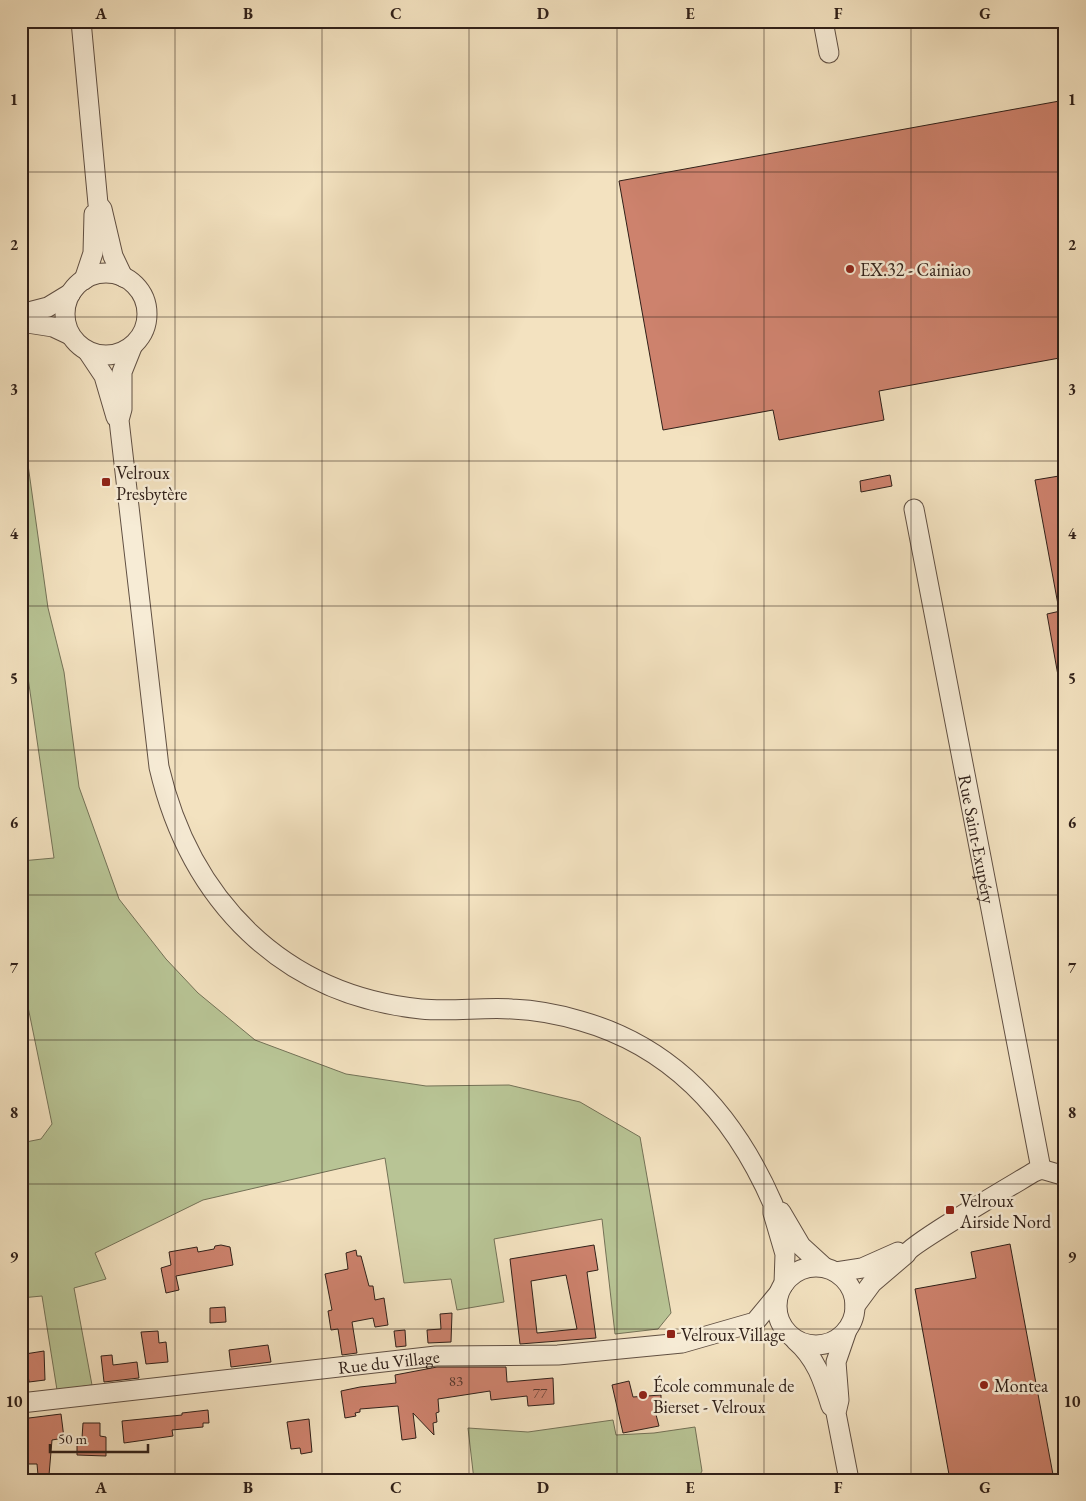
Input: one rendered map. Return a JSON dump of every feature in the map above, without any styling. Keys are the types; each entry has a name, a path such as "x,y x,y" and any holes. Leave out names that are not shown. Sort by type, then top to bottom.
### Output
{"street":[{"path":"81,21 98,204 102,209 112,256 123,277"},
{"path":"823,21 829,53"},
{"path":"98,204 94,211 92,260 65,314 70,334 88,352 104,376 113,412 119,420"},
{"path":"21,314 48,307 78,286 102,273 123,277 138,287 145,299 148,312 146,325 141,337 132,347 122,372 122,409 119,420 159,767 178,831 203,877 242,926 278,956 312,977 350,993 386,1003 423,1009 512,1008 583,1021 633,1042 667,1063 710,1101 750,1154 774,1204 778,1206 801,1246 830,1270 845,1279 852,1289 855,1306 852,1323 839,1338 818,1345 793,1338 754,1322 781,1289 800,1270 812,1267 830,1270 862,1268 908,1250 1041,1169 1065,1176"},
{"path":"21,322 53,327 70,334"},
{"path":"88,352 111,356 132,347"},
{"name":"Rue Saint-Exupéry","path":"914,509 1041,1169"},
{"path":"774,1204 773,1213 785,1254 778,1317 783,1328 804,1347 818,1366 832,1409 836,1413"},
{"path":"855,1306 872,1283 906,1254 908,1250"},
{"name":"Rue du Village","path":"21,1403 436,1356 558,1355 646,1347 682,1343 754,1322"},
{"path":"847,1330 836,1362 839,1400 836,1413 849,1480"}],"green space":[{"path":"21,400 24,436 48,608 64,672 79,787 119,899 166,959 198,993 255,1040 346,1074 426,1086 509,1085 580,1102 640,1137 671,1313 658,1329 615,1334 602,1219 494,1239 504,1302 457,1310 451,1279 404,1283 385,1158 203,1200 95,1253 106,1279 74,1288 92,1385 57,1390 42,1296 21,1298 21,1143 41,1139 52,1124 27,1002 21,961 21,861 54,858 21,629"},
{"path":"613,1420 616,1435 654,1433 695,1427 702,1471 697,1480 474,1480 468,1428 528,1432"}],"building":[{"name":"EX.32 - Cainiao","path":"1065,100 1065,357 879,391 884,420 779,440 773,410 663,430 619,181"},
{"path":"890,475 892,486 861,492 860,481"},
{"path":"1065,475 1065,610 1059,610 1035,480"},
{"path":"1065,610 1065,680 1059,681 1047,614"},
{"name":"Montea","path":"1010,1244 1054,1480 950,1480 915,1289 976,1278 971,1252"},
{"path":"594,1245 598,1270 587,1272 596,1338 520,1344 510,1259","holes":["566,1275 577,1329 537,1333 531,1281"]},
{"path":"215,1246 230,1247 233,1265 176,1276 179,1290 166,1293 161,1268 171,1265 169,1252 197,1247 198,1252 214,1249"},
{"path":"356,1250 357,1256 361,1256 369,1286 373,1286 375,1300 384,1298 388,1325 375,1327 373,1318 352,1322 357,1353 342,1355 338,1329 331,1330 328,1311 332,1310 325,1274 348,1269 346,1253"},
{"path":"225,1307 226,1322 210,1323 210,1308"},
{"path":"452,1313 451,1342 428,1343 427,1330 441,1329 440,1314"},
{"path":"405,1330 406,1346 396,1347 394,1331"},
{"path":"158,1331 159,1343 166,1342 168,1362 146,1364 141,1332"},
{"path":"268,1345 271,1362 231,1367 229,1350"},
{"path":"44,1351 45,1380 29,1382 25,1354"},
{"path":"112,1355 113,1365 137,1362 139,1378 104,1382 101,1356"},
{"path":"437,1367 506,1367 507,1382 553,1378 554,1404 528,1406 527,1396 491,1400 490,1391 438,1399 439,1412 436,1413 437,1422 433,1423 434,1435 413,1413 416,1438 402,1440 398,1406 360,1409 360,1412 355,1413 356,1416 345,1418 341,1391 396,1383 395,1375"},
{"path":"629,1381 633,1397 661,1395 661,1407 654,1407 659,1426 623,1433 612,1385"},
{"path":"208,1410 209,1423 203,1423 203,1427 172,1430 173,1436 124,1443 122,1421 182,1415 182,1413"},
{"path":"61,1414 64,1438 52,1440 49,1475 38,1475 37,1464 21,1464 21,1419"},
{"path":"309,1419 312,1452 301,1454 300,1448 291,1449 287,1422"},
{"path":"83,1423 100,1423 100,1436 106,1437 106,1456 77,1455 77,1438 82,1438"}],"place":[{"name":"EX.32 - Cainiao","path":"850,269"},
{"name":"Velroux Presbytère","path":"106,482"},
{"name":"Velroux Airside Nord","path":"950,1210"},
{"name":"Velroux Village","path":"671,1334"},
{"name":"Montea","path":"984,1385"},
{"name":"École communale de Bierset - Velroux","path":"643,1395"}]}
